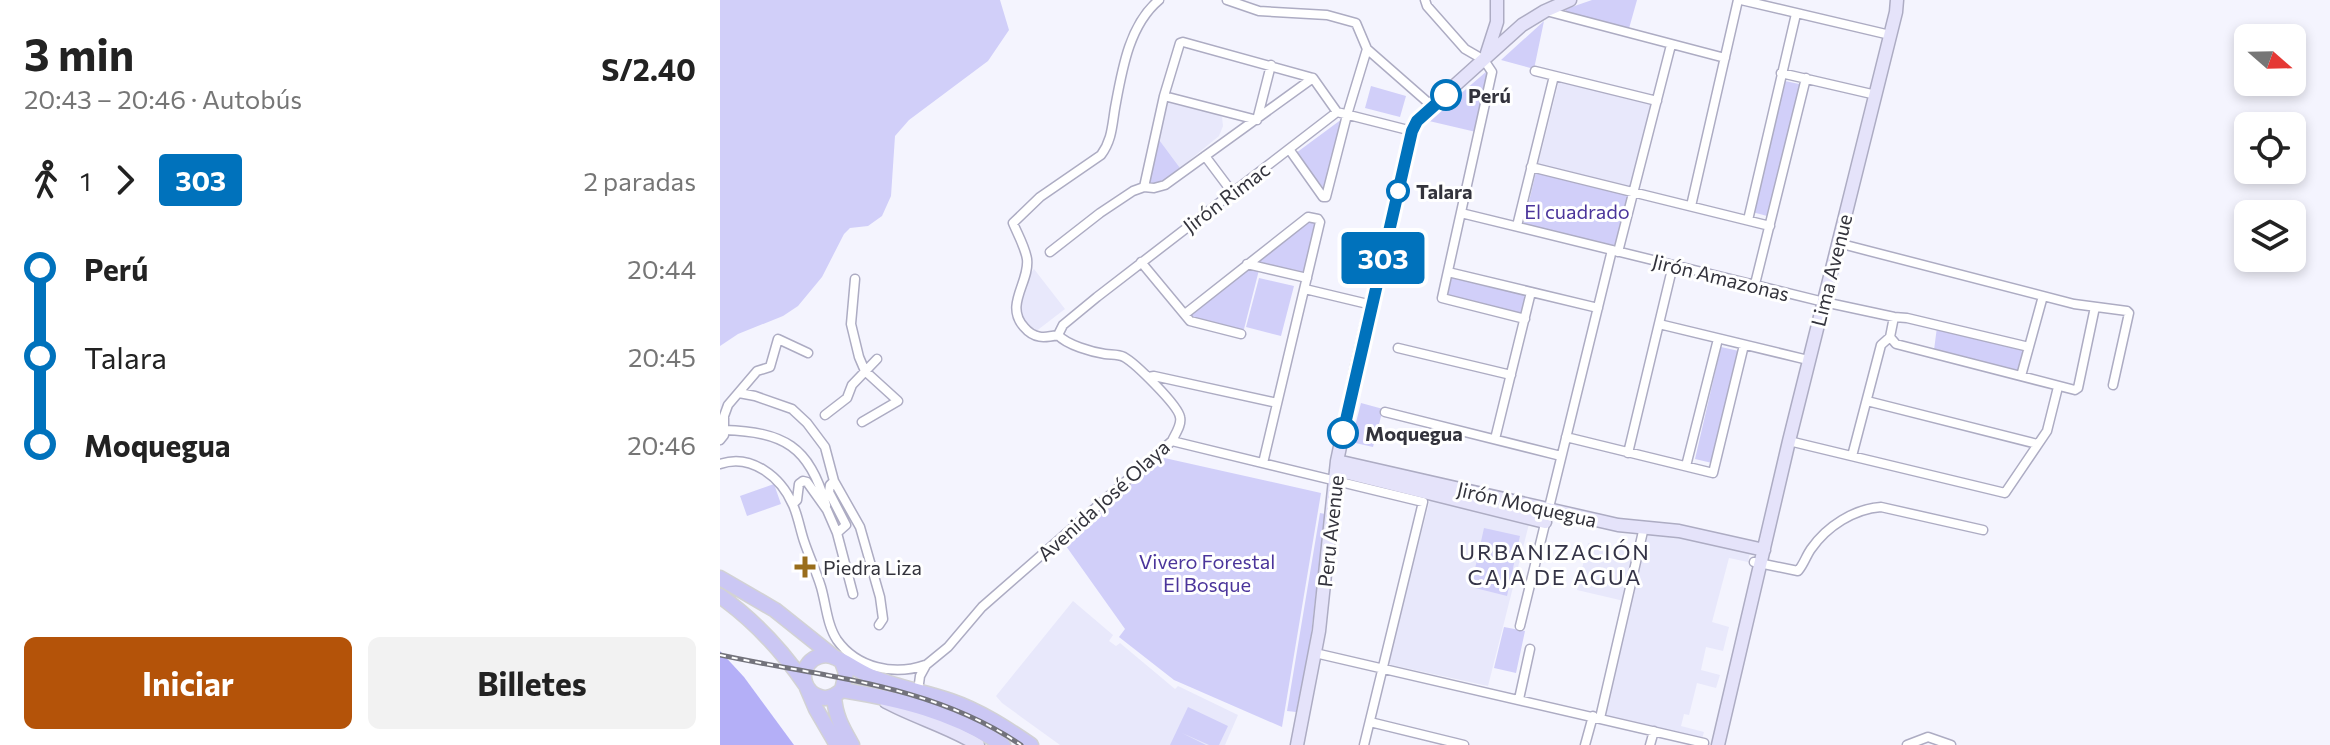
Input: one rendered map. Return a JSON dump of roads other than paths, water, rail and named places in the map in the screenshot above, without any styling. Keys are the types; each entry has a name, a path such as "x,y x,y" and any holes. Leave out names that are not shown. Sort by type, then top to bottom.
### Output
{"main road":[{"path":"1484,60 1496,28 1497,0"},
{"name":"Lima Avenue","path":"1707,744 1789,441 1897,0"},
{"path":"1412,131 1432,106 1544,6 1568,1"},
{"name":"Peru Avenue","path":"1297,745 1315,653 1336,471 1412,131"},
{"name":"Jirón Moquegua","path":"1336,471 1546,516 1679,531 1760,553"},
{"name":"Lima Avenue","path":"1718,745 1760,553"},
{"path":"720,578 775,610 845,667 846,679 838,693 835,709 852,745"},
{"path":"720,596 769,637 816,696 828,698 838,693 876,696 937,711 963,722 994,743"},
{"path":"837,745 806,686 805,671 812,660 825,655 876,679 951,701 976,712 1031,745"},
{"path":"876,696 912,716 954,731 978,745"}],"street":[{"name":"Avenida José Olaya","path":"926,665 948,647 1001,589 1172,441 1180,424 1180,416 1160,389 1122,356 1100,353 1063,340 1058,335 1036,337 1020,322 1016,308 1027,259 1013,223 1040,197 1107,148 1119,85 1134,33 1142,16 1159,0"},
{"path":"1227,0 1259,11 1327,15 1356,23 1367,49 1432,106"},
{"path":"1425,0 1465,49 1484,60 1492,72 1442,298 1525,319"},
{"path":"1691,206 1740,0 1890,35"},
{"path":"1544,6 1671,45 1725,58"},
{"path":"1748,220 1796,14"},
{"path":"1144,187 1164,96 1180,43 1183,42 1313,78 1337,112 1412,131"},
{"path":"1520,626 1598,308 1634,191 1671,45"},
{"path":"1289,149 1326,197 1367,49"},
{"path":"1257,120 1271,65"},
{"path":"1535,71 1657,101"},
{"path":"1781,73 1876,95"},
{"path":"1517,226 1554,76"},
{"path":"1050,252 1133,191 1165,185 1313,78"},
{"path":"1755,284 1806,78"},
{"path":"1164,96 1257,120"},
{"name":"Jirón Rimac","path":"1058,335 1063,325 1141,262 1337,112"},
{"path":"1205,156 1232,192"},
{"path":"1531,167 1770,226"},
{"name":"Jirón Amazonas","path":"1461,213 1824,302 2029,347"},
{"path":"1185,314 1308,217 1315,217 1320,222 1263,463"},
{"path":"1838,243 2043,296 2127,311 2113,385"},
{"path":"1141,262 1190,321 1241,334"},
{"path":"1247,264 1307,278"},
{"path":"1628,453 1673,265"},
{"path":"1448,272 1598,308"},
{"path":"855,279 851,324 865,371 898,401 862,422"},
{"path":"1305,289 1372,305"},
{"path":"1495,439 1531,292"},
{"path":"2021,376 2043,296"},
{"path":"1890,337 1896,344 2075,390 2078,388 2095,307"},
{"path":"1852,456 1881,345 1890,337 1894,317"},
{"path":"1659,324 1808,360"},
{"path":"720,440 724,435 724,416 728,405 757,371 770,367 778,339 808,353"},
{"path":"1686,466 1718,339"},
{"path":"1566,437 1713,473 1744,345"},
{"path":"1398,348 1511,375"},
{"path":"825,415 847,398 852,385 877,359"},
{"path":"1148,377 1277,403"},
{"path":"1789,441 2005,493 2047,431 2058,387"},
{"path":"739,393 786,406 800,415 825,447 834,481 860,527 880,597 883,619 879,625"},
{"path":"1867,401 2037,444"},
{"path":"1385,412 1561,456"},
{"path":"724,430 768,437 785,443 806,458 820,484 837,533 853,594"},
{"path":"1172,441 1263,463 1336,471 1423,502 1364,745"},
{"path":"720,464 742,461 759,467 779,482 793,504 835,637 855,657 883,669 904,671 926,665"},
{"path":"793,504 797,500 799,484 803,481 807,482 827,510"},
{"path":"834,481 829,492 846,525 837,533"},
{"path":"1760,553 1798,571 1822,535 1841,520 1881,507 1983,530"},
{"path":"1585,745 1596,717 1644,527"},
{"path":"1519,699 1530,649"},
{"path":"1315,653 1707,744"},
{"path":"918,691 920,676 926,665"},
{"path":"904,671 918,691"},
{"path":"1370,722 1464,745"},
{"path":"1650,745 1654,731"},
{"path":"1907,745 1928,737 1951,745"}],"railway":[{"path":"720,655 876,685 914,696 951,708 1021,745"}],"place":[{"name":"Perú","path":"1446,95"},
{"name":"Talara","path":"1398,191"},
{"name":"Moquegua","path":"1343,433"},
{"name":"Piedra Liza","path":"805,567"}],"district":[{"name":"URBANIZACIÓN CAJA DE AGUA","path":"1555,564"}],"park label":[{"name":"El cuadrado","path":"1577,211"},
{"name":"Vivero Forestal El Bosque","path":"1207,572"}]}
